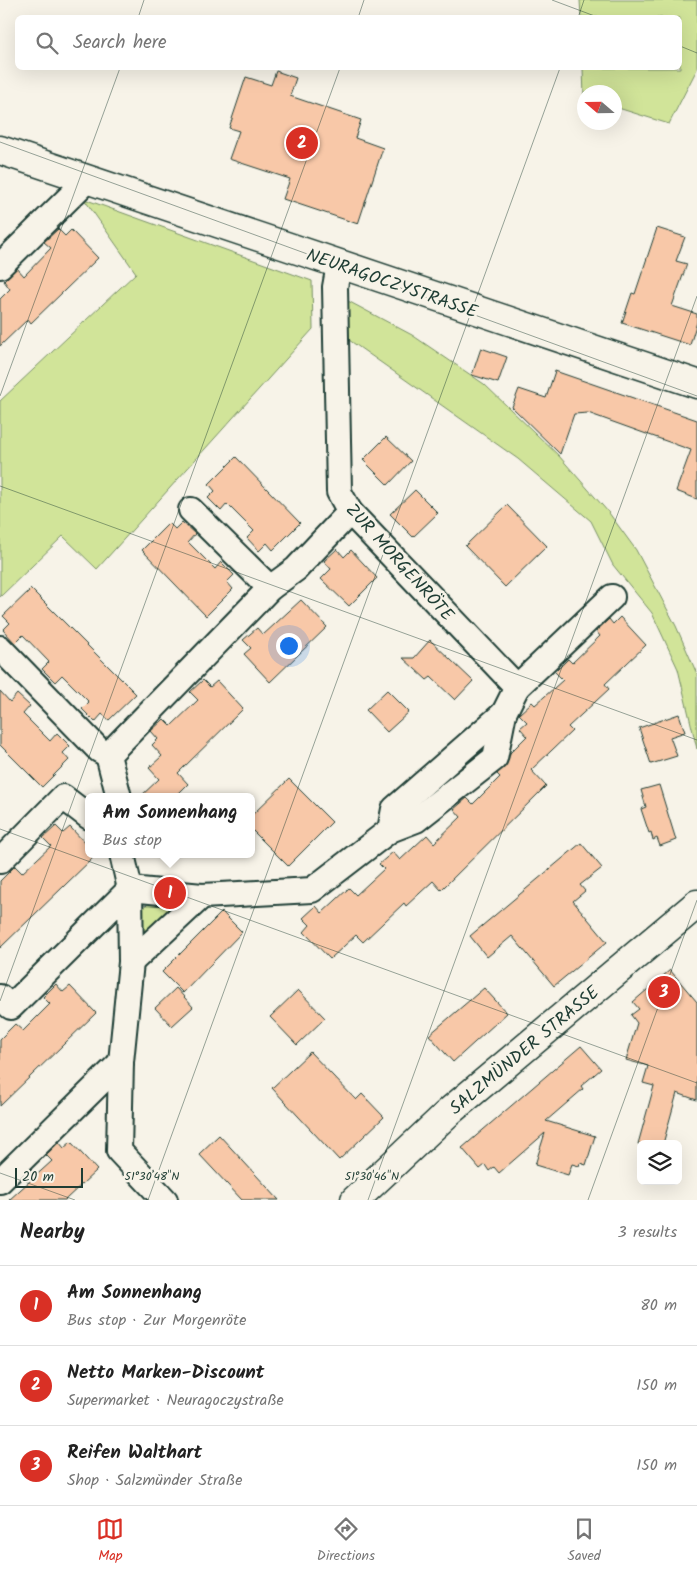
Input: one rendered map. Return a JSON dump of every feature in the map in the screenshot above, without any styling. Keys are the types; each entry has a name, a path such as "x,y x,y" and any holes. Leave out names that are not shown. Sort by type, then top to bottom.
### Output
{"main road":[{"name":"NEURAGOCZYSTRASSE","path":"0,150 697,384"},
{"name":"SALZMÜNDER STRASSE","path":"354,1200 450,1111 697,904"}],"street":[{"path":"0,266 87,180"},
{"name":"ZUR MORGENRÖTE","path":"339,265 334,287 339,492 350,512 517,687"},
{"path":"191,510 270,588"},
{"path":"108,755 270,588 296,569 350,512"},
{"path":"4,1007 130,889 202,896 312,890 390,830 394,809 504,712 517,687 612,597"},
{"path":"0,648 99,750 108,755 119,793"},
{"path":"0,861 63,797 85,814"},
{"path":"123,858 130,889 131,962 121,1062 120,1151 165,1200"},
{"path":"131,962 202,896"},
{"path":"4,1168 121,1062"}],"green space":[{"path":"580,0 697,0 697,69 669,124 622,109 622,85 584,85 583,70 682,70 682,15 581,15"},
{"path":"84,199 312,281 313,329 97,569 63,536 0,597 0,401 136,273"},
{"path":"348,301 412,335 484,384 559,456 609,513 636,550 676,626 697,674 697,749 678,669 652,613 613,565 591,521 518,459 349,340"},
{"path":"146,905 173,905 176,907 143,935 140,932 140,909"}],"building":[{"path":"276,71 296,78 290,96 361,120 355,138 383,148 358,224 283,199 290,179 229,159 239,131 229,128 246,77 271,85"},
{"path":"657,228 685,237 676,261 687,264 672,306 697,314 697,322 690,345 622,323 632,293 635,294"},
{"path":"58,229 65,236 71,230 98,258 31,323 28,319 0,346 0,299 10,289 4,281 17,268 24,276 51,248 44,242"},
{"path":"481,348 507,357 498,383 472,375"},
{"path":"555,371 697,420 697,499 676,491 691,450 588,413 574,414 560,454 512,407 519,389 546,398"},
{"path":"386,437 411,461 388,485 363,460"},
{"path":"236,457 300,523 273,550 267,543 259,551 247,538 254,531 227,504 221,511 208,498 215,491 209,484"},
{"path":"415,490 438,513 413,537 390,514"},
{"path":"507,505 547,546 505,587 465,546"},
{"path":"182,522 195,534 188,542 215,569 221,562 234,575 227,582 233,589 206,616 142,550 169,523 175,529"},
{"path":"337,549 344,557 351,550 377,578 349,606 321,579 331,569 324,561"},
{"path":"31,589 136,694 109,720 102,714 95,722 82,709 89,702 62,675 55,682 42,669 49,662 23,635 15,643 3,630 10,623 3,616"},
{"path":"301,600 327,627 270,682 244,654 251,648 243,640 257,628 263,635"},
{"path":"620,617 646,645 605,684 609,689 568,727 572,731 531,770 546,786 441,890 433,881 406,906 404,903 363,942 356,935 330,959 304,932 310,925 303,918 316,906 322,913 349,888 356,895 384,869 379,864 393,852 400,860 427,835 434,843 461,817 454,809 467,798 473,804 500,777 497,774 508,761 510,753 527,736 520,728 527,722 519,714 532,702 535,705 563,680 555,672 568,659 572,663 600,636 596,631 609,619 613,624"},
{"path":"430,640 473,681 455,700 431,677 427,680 403,658 414,658"},
{"path":"203,680 210,687 217,681 243,709 178,773 188,784 179,793 144,793 159,779 149,768 162,756 152,745 158,739 151,731 164,719 171,726 198,700 190,692"},
{"path":"387,690 409,712 387,732 366,710"},
{"path":"0,691 10,702 17,694 30,706 23,714 50,741 57,733 70,746 63,753 69,760 42,787 0,745"},
{"path":"679,714 685,732 670,737 677,756 651,764 639,728"},
{"path":"289,779 332,822 288,866 255,833 255,812"},
{"path":"659,785 676,840 660,846 657,838 653,840 651,832 649,833 641,809 646,807 641,790"},
{"path":"56,826 63,833 70,827 85,843 85,858 93,858 0,948 0,881 15,866 22,873 51,846 43,838"},
{"path":"581,843 602,868 580,885 585,891 573,901 607,942 554,986 512,936 487,957 470,936"},
{"path":"222,912 242,932 183,993 162,972"},
{"path":"670,970 697,1002 697,1100 677,1093 664,1140 639,1140 654,1086 643,1083 648,1066 626,1060 637,1023 631,1015 639,1009 633,1002"},
{"path":"56,984 63,992 70,986 96,1013 0,1106 0,1039 15,1024 23,1031 50,1004 43,997"},
{"path":"176,988 193,1007 172,1026 155,1008"},
{"path":"484,988 507,1013 453,1062 429,1035"},
{"path":"298,990 325,1018 297,1045 270,1017"},
{"path":"581,1046 601,1069 581,1086 583,1089 546,1121 595,1136 586,1165 580,1163 579,1166 572,1164 568,1175 535,1165 545,1133 499,1173 494,1167 489,1171 485,1165 480,1169 462,1148"},
{"path":"310,1052 356,1100 362,1094 384,1117 339,1160 272,1088"},
{"path":"219,1135 279,1200 242,1200 199,1154"},
{"path":"59,1142 64,1148 71,1142 97,1170 65,1200 9,1200 52,1161 46,1155"}],"place":[{"name":"Netto Marken-Discount","path":"302,143"},
{"name":"Am Sonnenhang","path":"170,893"},
{"name":"Reifen Walthart","path":"664,992"}]}
